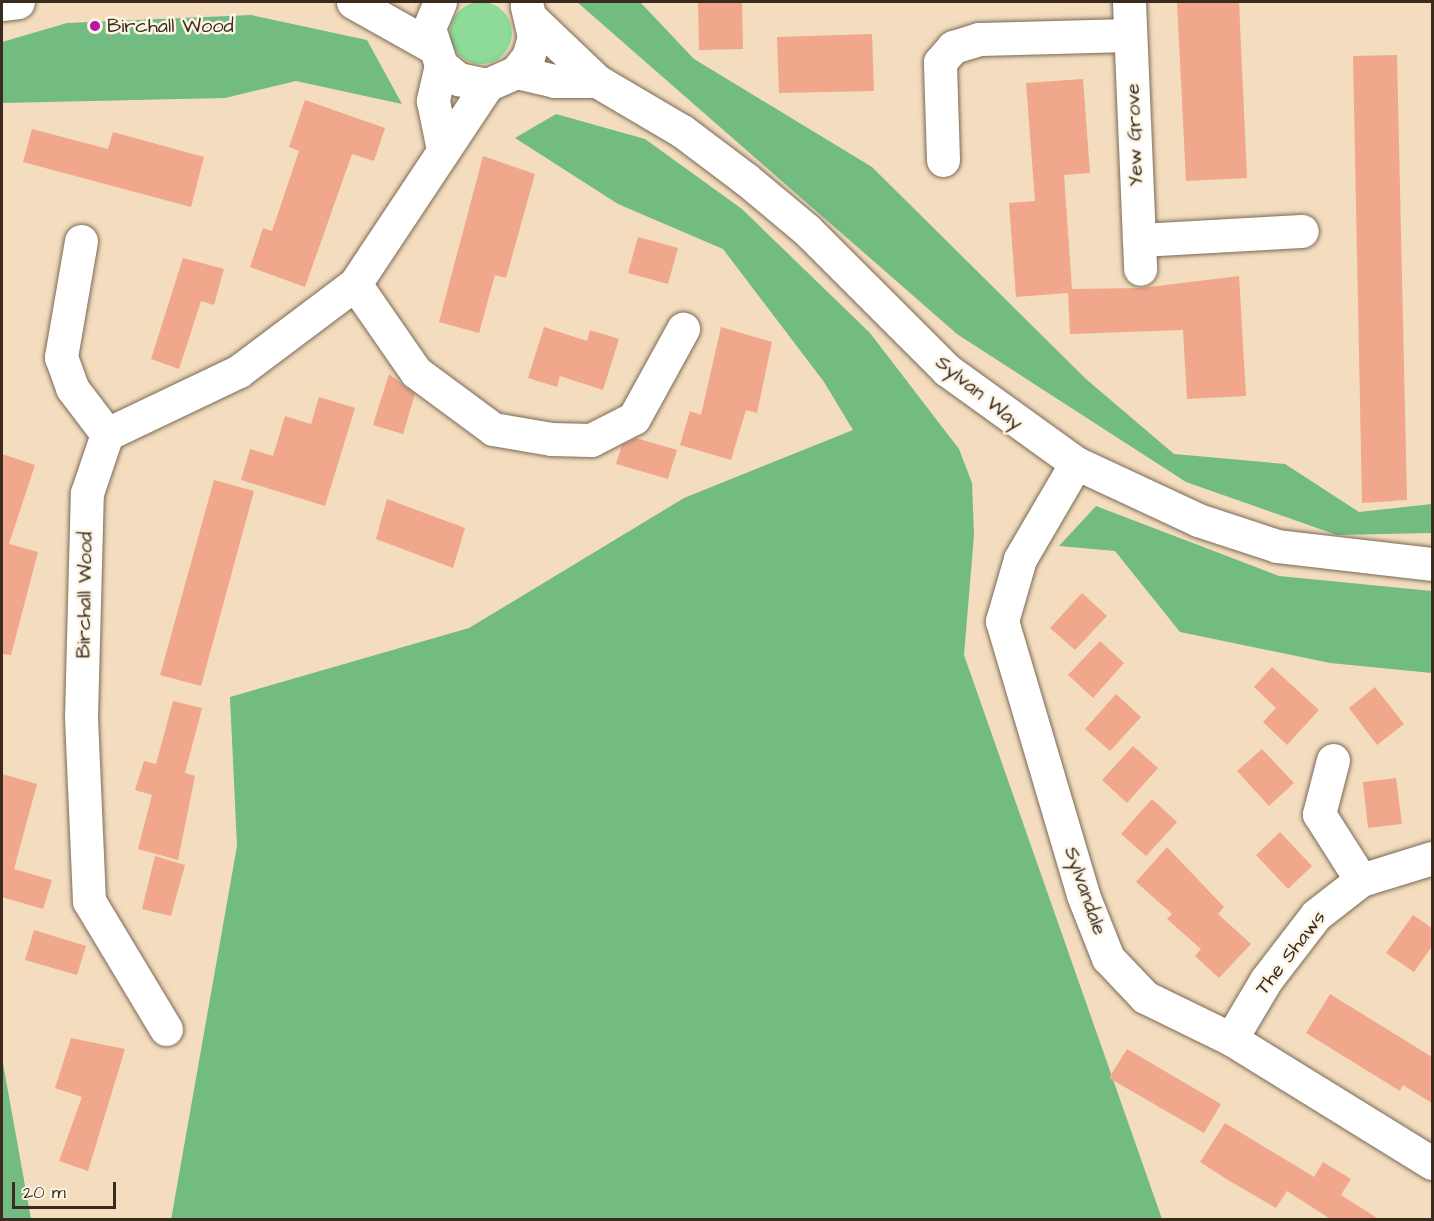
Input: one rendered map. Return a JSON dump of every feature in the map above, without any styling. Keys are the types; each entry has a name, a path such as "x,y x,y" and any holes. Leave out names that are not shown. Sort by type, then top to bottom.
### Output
{"street":[{"path":"2,4 18,2"},
{"path":"352,2 436,56 458,80 487,85"},
{"path":"440,2 431,18 436,56 433,101 442,145"},
{"name":"Yew Grove","path":"1129,2 1139,254 1302,231"},
{"path":"81,240 61,357 72,388 107,434 239,371 355,284 417,195 442,145 487,85 516,72 532,47 529,11"},
{"name":"Sylvan Way","path":"529,11 597,81 682,131 747,180 807,230 947,370 1076,463 1198,520 1277,546 1432,564"},
{"path":"944,160 940,62 953,47 980,39 1131,35"},
{"path":"516,72 554,81 597,81"},
{"path":"355,284 416,372 493,429 551,439 591,440 634,418 682,329"},
{"name":"Birchall Wood","path":"107,434 87,493 81,717 89,901 166,1029"},
{"name":"Sylvandale","path":"1076,463 1020,559 1002,621 1083,895 1108,958 1145,997 1231,1039 1432,1163"},
{"path":"1333,760 1319,814 1361,880"},
{"name":"The Shaws","path":"1231,1039 1266,980 1316,915 1361,880 1432,858"}],"green space":[{"path":"481,2 493,4 503,11 510,21 512,33 510,45 503,55 493,62 481,64 469,62 459,55 452,45 450,33 452,21 459,11 469,4"},
{"path":"577,2 640,2 694,59 872,167 1086,379 1174,454 1285,464 1359,512 1432,504 1432,533 1337,535 1186,482 957,334"},
{"path":"251,15 367,40 402,104 296,81 225,98 2,103 2,42 67,23"},
{"path":"556,114 645,139 742,209 870,333 959,449 972,483 974,535 964,655 1162,1219 171,1220 237,846 230,697 469,628 684,498 853,430 824,382 723,249 618,204 515,138"},
{"path":"1096,506 1279,576 1432,591 1432,673 1330,663 1180,632 1115,551 1059,546"},
{"path":"2,1058 31,1219 2,1219"}],"building":[{"path":"742,2 743,49 699,50 698,3"},
{"path":"1177,2 1239,2 1247,178 1186,181"},
{"path":"872,34 874,91 779,93 777,37"},
{"path":"1397,55 1407,500 1362,503 1353,56"},
{"path":"1083,79 1090,173 1064,175 1072,289 1141,288 1239,276 1246,396 1187,399 1183,330 1070,334 1068,293 1016,297 1009,203 1035,201 1026,83"},
{"path":"305,100 385,128 374,161 352,154 305,287 250,267 263,228 272,231 299,151 289,147"},
{"path":"32,129 108,149 113,132 204,157 191,207 23,162"},
{"path":"483,156 535,174 506,278 495,275 479,333 439,322"},
{"path":"638,237 678,248 668,284 628,273"},
{"path":"183,258 224,269 214,305 201,301 179,369 151,359"},
{"path":"544,327 587,341 590,330 619,339 603,390 560,376 557,387 528,378"},
{"path":"721,327 772,342 757,413 746,410 731,460 680,445 690,411 701,415"},
{"path":"389,374 415,394 403,434 373,425"},
{"path":"319,397 355,408 325,506 241,480 250,449 273,456 285,416 311,424"},
{"path":"636,438 677,450 668,479 616,464 622,445"},
{"path":"2,454 35,465 9,544 38,552 11,655 2,654"},
{"path":"214,480 254,491 201,686 160,675"},
{"path":"387,499 465,528 453,568 376,539"},
{"path":"1082,593 1107,616 1075,650 1050,628"},
{"path":"1100,641 1124,663 1093,698 1068,675"},
{"path":"1272,667 1319,710 1287,745 1263,722 1276,708 1254,687"},
{"path":"1375,687 1404,724 1377,745 1349,708"},
{"path":"1116,694 1141,717 1110,751 1085,729"},
{"path":"173,701 202,708 185,773 195,776 178,860 138,849 152,795 135,790 144,761 156,764"},
{"path":"1133,746 1158,768 1127,803 1102,780"},
{"path":"1262,749 1294,783 1269,806 1237,771"},
{"path":"2,774 37,784 14,869 52,880 43,909 2,897"},
{"path":"1396,778 1402,824 1368,828 1363,782"},
{"path":"1152,799 1177,822 1146,856 1121,834"},
{"path":"1280,832 1312,866 1288,889 1256,855"},
{"path":"1167,847 1224,907 1218,914 1251,944 1219,978 1195,956 1201,949 1167,919 1172,914 1136,882"},
{"path":"155,856 185,865 171,916 142,909"},
{"path":"1413,915 1432,928 1432,946 1414,972 1386,953"},
{"path":"34,930 86,946 77,975 25,960"},
{"path":"1330,994 1432,1057 1432,1103 1403,1085 1400,1091 1306,1033"},
{"path":"71,1038 125,1049 88,1171 59,1161 82,1097 55,1088"},
{"path":"1127,1049 1221,1104 1204,1133 1109,1078"},
{"path":"1225,1123 1314,1177 1323,1162 1351,1179 1341,1195 1377,1218 1332,1220 1287,1191 1276,1208 1228,1180 1200,1162"}],"place":[{"name":"Birchall Wood","path":"95,26"}]}
